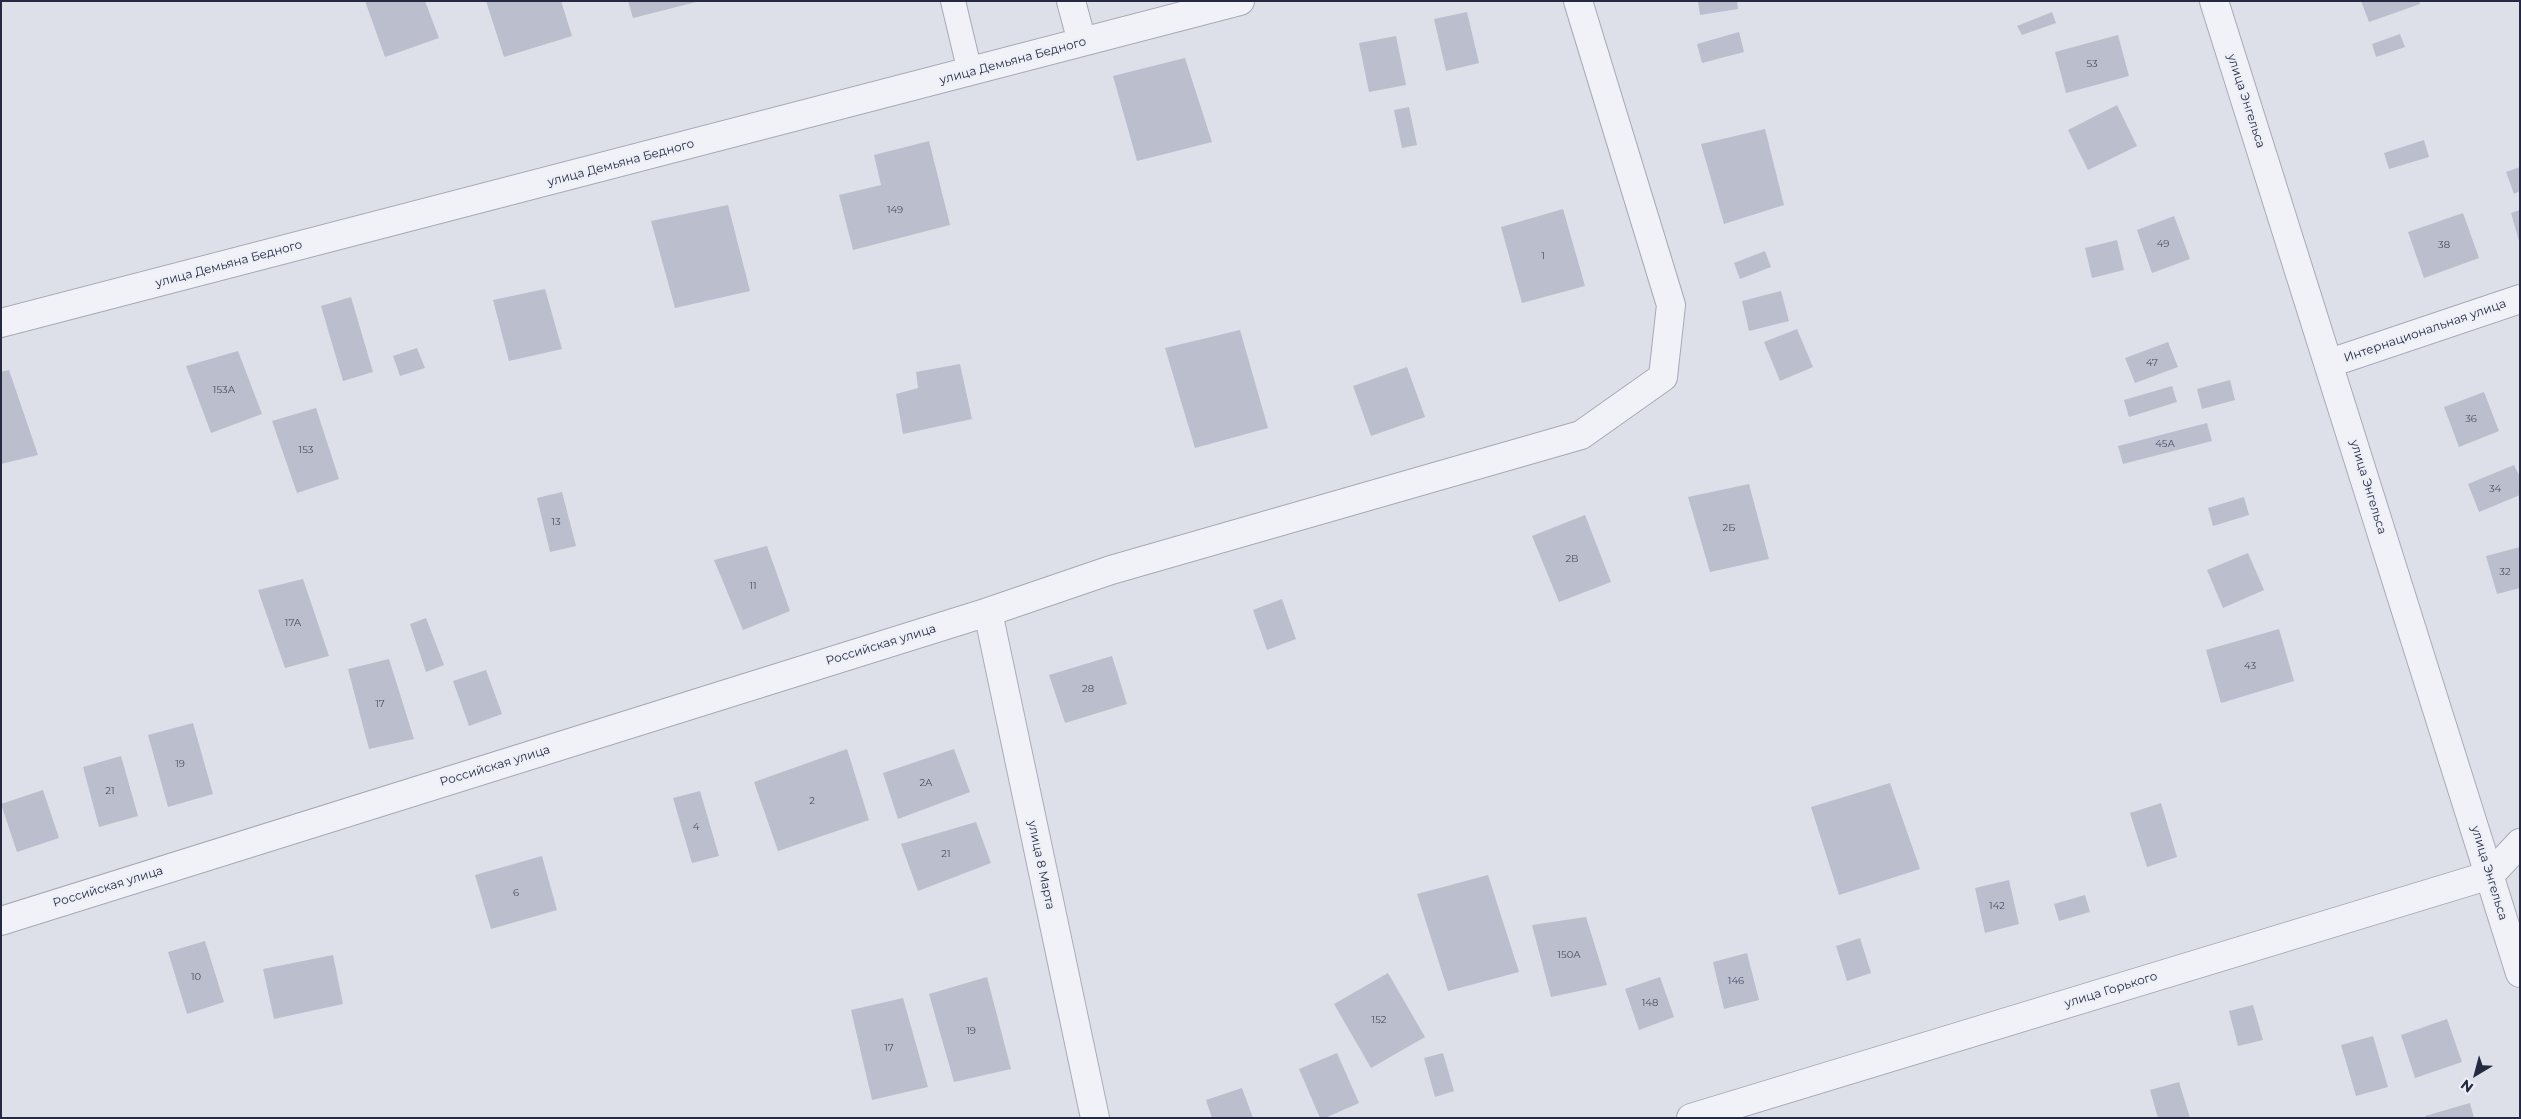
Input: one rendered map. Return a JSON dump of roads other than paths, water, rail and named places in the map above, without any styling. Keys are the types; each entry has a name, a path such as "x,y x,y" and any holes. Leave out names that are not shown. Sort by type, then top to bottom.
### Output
{"street":[{"path":"1070,1 1082,42"},
{"name":"улица Демьяна Бедного","path":"1,323 1240,1"},
{"name":"Российская улица","path":"1,921 988,612 1120,567 1581,435 1663,377 1671,305 1578,1"},
{"name":"улица Энгельса","path":"2214,1 2330,364 2520,973"},
{"name":"Интернациональная улица","path":"2330,364 2520,299"},
{"name":"улица 8 Марта","path":"988,612 1094,1118"},
{"name":"улица Горького","path":"1691,1118 2490,875 2520,844"}],"lane":[{"path":"953,1 970,72"}]}
